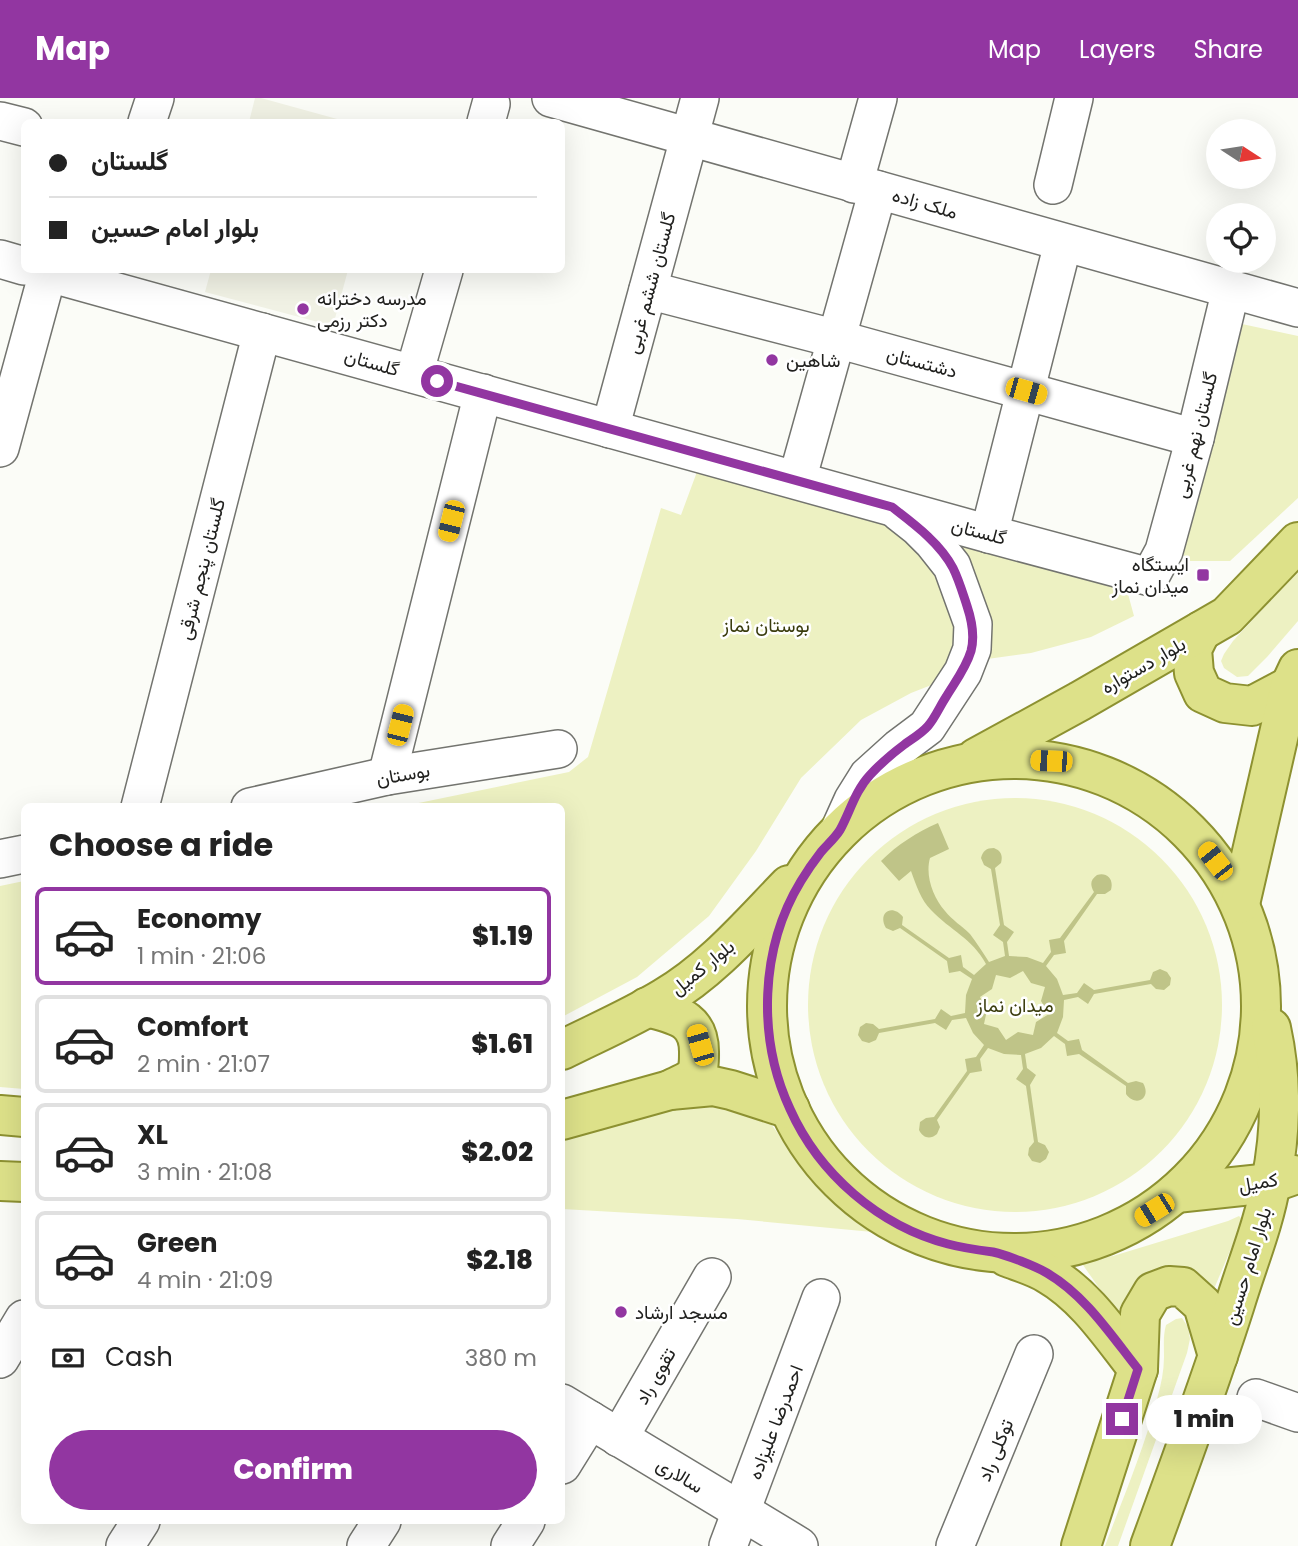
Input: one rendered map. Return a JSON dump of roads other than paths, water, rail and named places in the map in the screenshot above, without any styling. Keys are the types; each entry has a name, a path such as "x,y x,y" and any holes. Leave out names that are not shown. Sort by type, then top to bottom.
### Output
{"main road":[{"name":"بلوار دستواره","path":"968,762 1227,616 1298,542"},
{"path":"1201,631 1192,649 1194,673 1203,693 1225,703 1252,706 1294,678"},
{"path":"1240,904 1294,678"},
{"path":"997,758 1075,765 1122,782 1163,808 1199,841 1228,882 1240,904 1252,939 1259,975 1257,1048 1252,1071 1234,1117 1209,1158 1154,1210 1096,1239 1052,1251 996,1253 970,1250 920,1235 873,1209 833,1175 809,1143 790,1109 774,1062 769,1037 771,962 785,914 800,883 829,843 861,812 903,785 939,770 968,762 997,758"},
{"name":"بلوار کمیل","path":"565,1048 665,998 706,968 829,843"},
{"path":"1259,975 1298,1023"},
{"name":"بلوار امام حسین","path":"1150,1546 1218,1356 1259,1228 1285,1178 1277,1145 1278,1074 1274,1042 1259,975"},
{"path":"647,1007 683,1018 695,1028 700,1045 699,1063 694,1076 670,1090"},
{"path":"565,1119 670,1090 713,1086 790,1109"},
{"path":"0,1115 21,1116"},
{"name":"کمیل","path":"1176,1192 1285,1178"},
{"path":"0,1181 21,1182"},
{"path":"996,1253 1045,1272 1074,1292 1138,1369"},
{"path":"1081,1546 1138,1369 1140,1314 1153,1292 1169,1286 1183,1287 1203,1305 1218,1356"}],"street":[{"path":"148,119 155,98"},
{"name":"ملک زاده","path":"551,98 1298,308"},
{"name":"گلستان ششم غربی","path":"610,429 700,98"},
{"path":"797,481 837,339 866,187 878,98"},
{"path":"1053,185 1074,98"},
{"path":"0,121 21,126"},
{"name":"گلستان","path":"0,259 21,265"},
{"path":"989,534 1059,259"},
{"path":"0,448 36,273"},
{"name":"گلستان","path":"65,273 101,278 262,332 1150,577"},
{"path":"414,374 443,273"},
{"name":"گلستان نهم غربی","path":"1150,577 1164,551 1195,439 1231,289"},
{"name":"دشتستان","path":"648,290 837,339 1195,439"},
{"name":"گلستان پنجم شرقی","path":"141,803 262,332"},
{"path":"387,776 483,394"},
{"path":"829,843 868,776 928,727 962,672 972,649 973,624 952,566 933,541 892,507"},
{"name":"بوستان","path":"268,803 387,776 558,749"},
{"path":"0,859 21,856"},
{"name":"تقوی راد","path":"565,1460 590,1420 712,1277"},
{"name":"احمدرضا علیزاده","path":"728,1546 821,1298"},
{"path":"0,1359 21,1324"},
{"name":"توکلی راد","path":"955,1546 1034,1353"},
{"path":"1256,1398 1298,1413"},
{"name":"سالاری","path":"590,1420 799,1546"},
{"path":"125,1546 139,1524"},
{"path":"366,1546 380,1524"},
{"path":"510,1546 524,1524"}],"place":[{"name":"مدرسه دخترانه دکتر رزمی","path":"303,309"},
{"name":"شاهین","path":"772,360"},
{"name":"ایستگاه میدان نماز","path":"1203,575"},
{"name":"مسجد ارشاد","path":"621,1312"}],"park label":[{"name":"بوستان نماز","path":"766,625"},
{"name":"میدان نماز","path":"1015,1005"}]}
